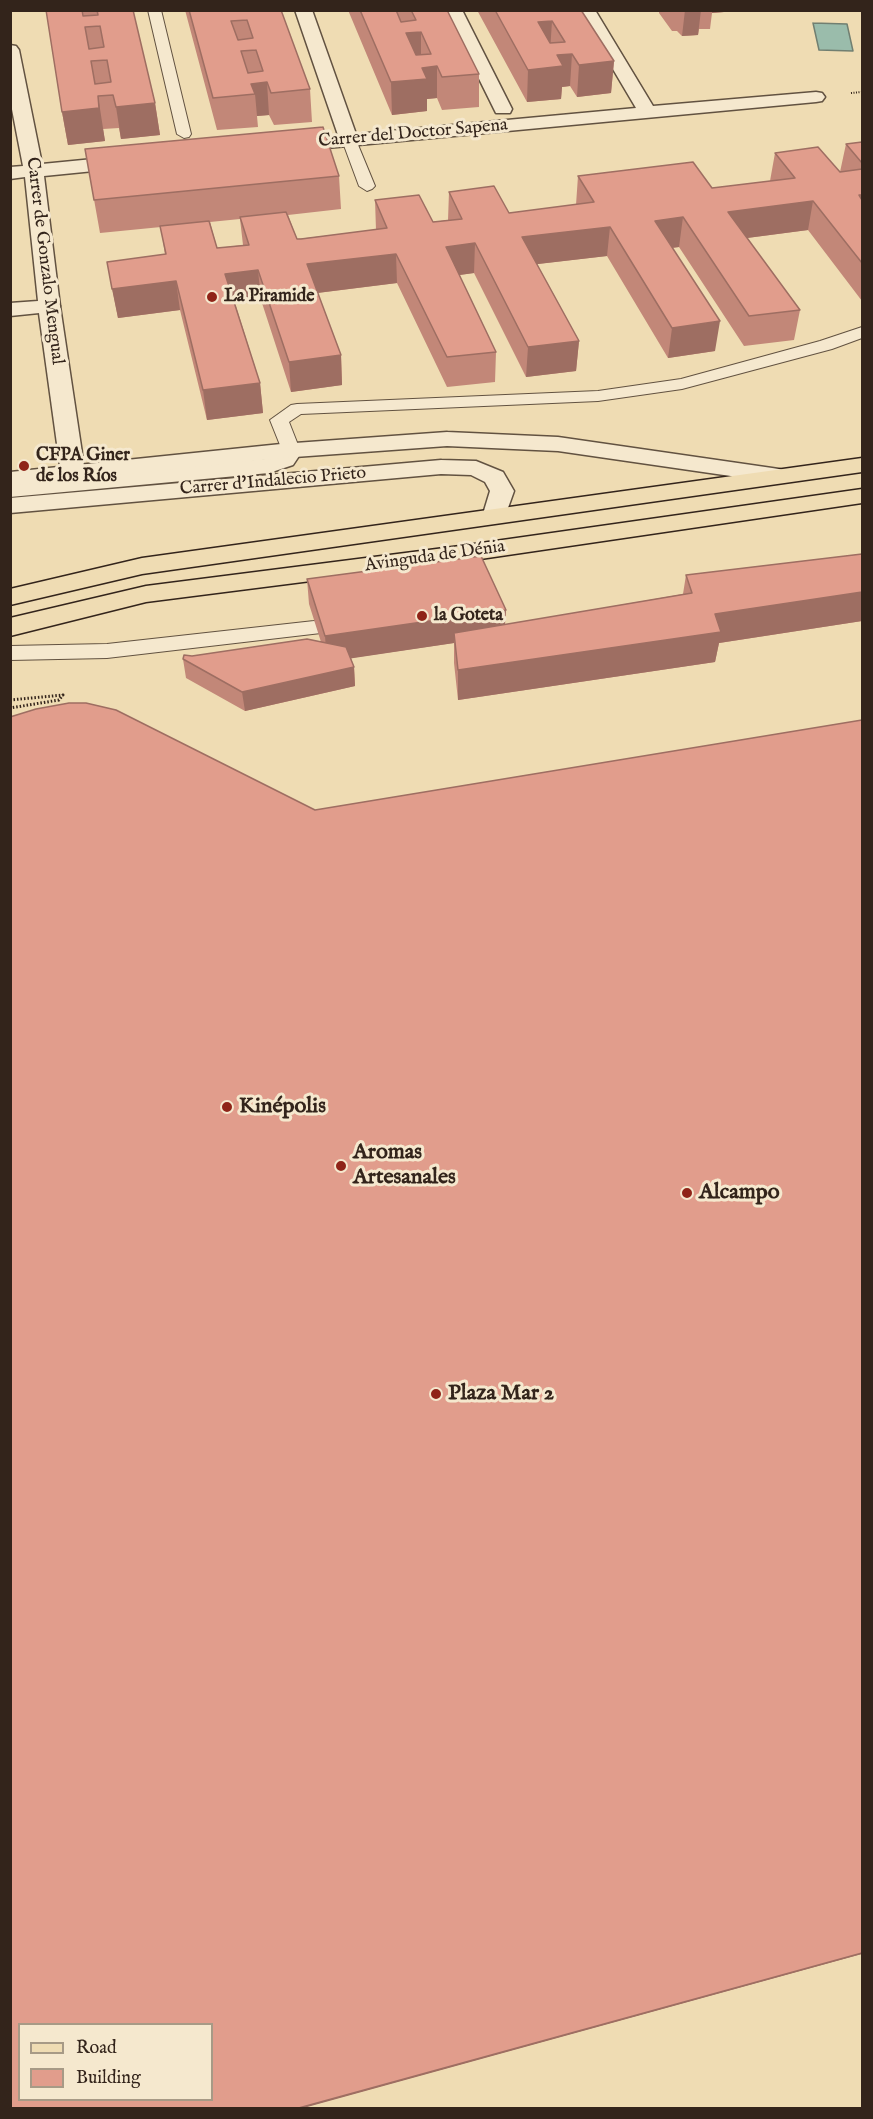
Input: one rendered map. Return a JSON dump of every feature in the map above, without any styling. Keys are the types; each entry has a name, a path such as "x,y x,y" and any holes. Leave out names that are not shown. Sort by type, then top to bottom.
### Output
{"main road":[{"name":"Avinguda de Dénia","path":"10,597 142,566 495,514 862,465"},
{"name":"Avinguda de Dénia","path":"10,627 146,594 460,554 862,496"}],"street":[{"path":"303,10 349,140"},
{"path":"453,10 503,109"},
{"path":"586,10 648,113"},
{"name":"Carrer de Gonzalo Mengual","path":"10,50 34,171 49,306 73,473"},
{"name":"Carrer del Doctor Sapena","path":"267,148 816,97"},
{"path":"10,173 151,159"},
{"path":"10,310 49,306"},
{"name":"Carrer d'Indalecio Prieto","path":"10,479 291,450 447,440 558,444 779,476"},
{"name":"Carrer d'Indalecio Prieto","path":"10,490 269,466 285,460 291,450"},
{"name":"Carrer d'Indalecio Prieto","path":"10,506 441,467 476,468 494,477 502,491 495,514"}],"lane":[{"path":"154,10 184,134"},
{"path":"349,140 367,186"},
{"path":"291,450 279,420 297,409 598,396 682,384 826,345 862,332"},
{"path":"10,653 107,651 314,628"}],"path":[{"path":"10,700 63,695 59,700 10,708"}],"shaded area":[{"path":"813,23 847,24 853,51 819,50"}],"building":[{"path":"46,10 82,10 83,16 98,15 97,10 133,10 155,103 116,107 113,95 98,96 99,108 62,112","holes":["100,26 104,47 89,49 85,27","107,60 111,82 95,84 91,61"]},
{"path":"189,10 281,10 310,89 271,93 267,82 251,84 255,94 213,98","holes":["247,20 253,38 238,40 231,21","256,50 263,71 248,73 241,51"]},
{"path":"360,10 396,10 401,22 416,20 411,10 447,10 479,74 442,77 437,66 422,68 427,79 391,82","holes":["421,32 431,54 416,55 406,33"]},
{"path":"495,10 581,10 614,61 579,65 572,54 557,55 563,66 528,70","holes":["552,21 565,42 550,43 538,22"]},
{"path":"323,127 339,176 94,200 85,149"},
{"path":"862,142 862,163 846,144"},
{"path":"818,147 840,172 862,169 862,195 859,195 862,200 862,263 813,201 728,212 800,310 749,316 683,217 655,221 720,321 672,328 610,227 522,237 579,341 528,347 475,243 446,247 496,352 447,357 396,254 307,264 341,355 289,362 258,270 225,274 260,383 203,390 176,281 112,289 107,262 166,254 160,226 209,221 217,248 249,245 240,217 286,212 297,239 301,239 387,228 375,200 419,195 433,222 462,219 449,192 494,186 509,213 594,202 578,176 693,162 712,188 795,178 775,153"},
{"path":"862,554 862,592 715,614 721,632 458,670 454,633 692,593 686,575"},
{"path":"481,556 506,610 325,636 307,579"},
{"path":"307,639 346,647 354,667 242,692 183,659 184,655 192,656"},
{"name":"Plaza Mar 2","path":"69,703 86,703 116,710 315,810 862,720 862,1953 295,2109 10,2109 10,717"}],"place":[{"name":"La Piramide","path":"212,297"},
{"name":"CFPA Giner de los Ríos","path":"24,466"},
{"name":"la Goteta","path":"422,616"},
{"name":"Kinépolis","path":"227,1107"},
{"name":"Aromas Artesanales","path":"341,1166"},
{"name":"Alcampo","path":"687,1193"},
{"name":"Plaza Mar 2","path":"436,1394"}]}
